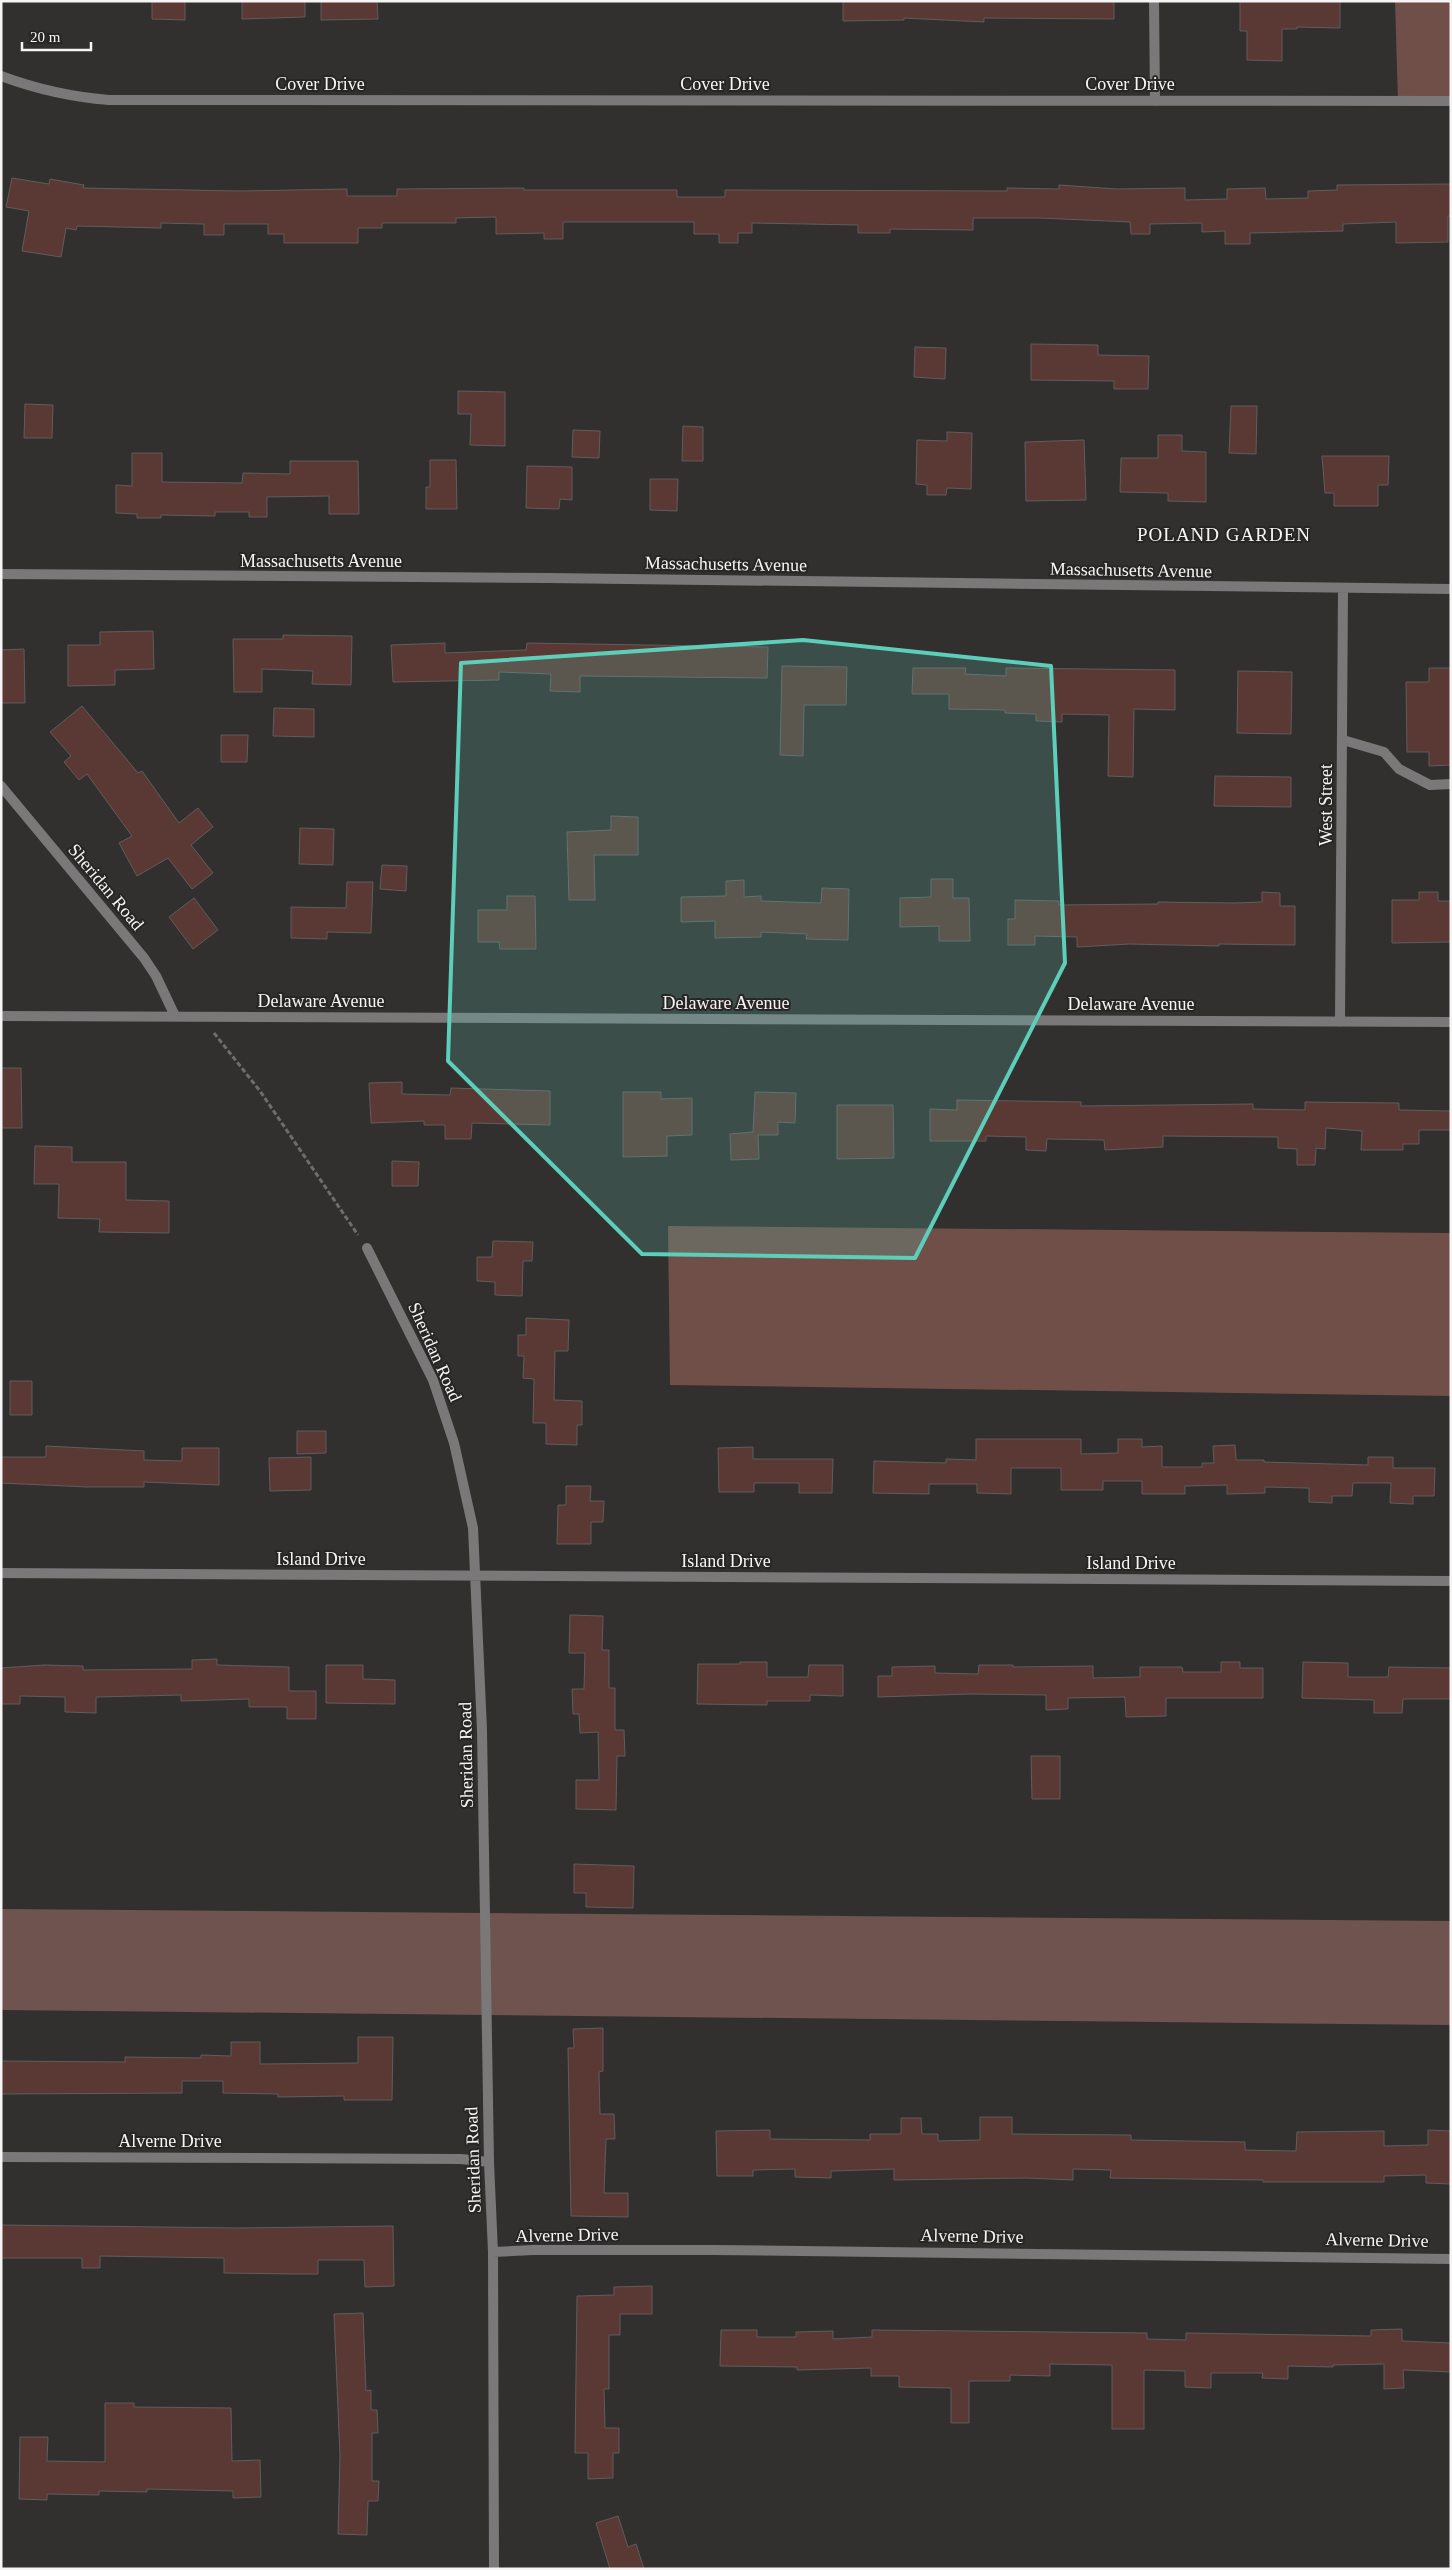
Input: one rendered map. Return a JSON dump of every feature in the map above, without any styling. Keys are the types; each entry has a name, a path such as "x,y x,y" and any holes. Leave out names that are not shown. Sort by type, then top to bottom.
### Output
{"street":[{"path":"1154,1 1155,101"},
{"name":"Cover Drive","path":"1,76 26,85 63,94 109,100 1451,100"},
{"name":"Massachusetts Avenue","path":"1,574 548,578 1451,589"},
{"name":"West Street","path":"1340,1022 1343,588"},
{"path":"1343,740 1384,752 1399,769 1430,785 1451,784"},
{"name":"Sheridan Road","path":"1,786 144,958 156,976 175,1016"},
{"name":"Delaware Avenue","path":"1,1016 1451,1022"},
{"name":"Sheridan Road","path":"367,1248 417,1344 442,1404 454,1443 473,1528 482,1730 489,2162 493,2252 494,2569"},
{"name":"Island Drive","path":"1,1573 1451,1581"},
{"name":"Alverne Drive","path":"1,2157 461,2159 489,2162"},
{"name":"Alverne Drive","path":"493,2252 533,2250 751,2251 1451,2259"}],"path":[{"path":"200,1017 232,1053 260,1091 367,1248"}],"highlighted area":[{"path":"803,640 1051,666 1065,963 915,1258 642,1254 448,1061 461,663"}],"shaded area":[{"path":"1395,1 1451,1 1451,101 1398,101"},
{"path":"668,1226 1451,1233 1451,1396 670,1385"},
{"path":"1,1909 1451,1921 1451,2025 1,2010"}],"building":[{"path":"152,1 185,1 185,20 152,19"},
{"path":"242,1 305,1 305,17 242,19"},
{"path":"321,1 377,1 378,19 321,20"},
{"path":"843,1 1114,1 1114,19 984,18 984,22 904,18 904,20 843,21"},
{"path":"1240,1 1340,1 1340,28 1297,27 1297,29 1282,29 1282,61 1247,60 1247,31 1240,31"},
{"path":"12,178 49,184 50,179 84,185 83,188 240,191 347,189 347,196 397,196 397,189 524,188 524,190 677,190 677,197 725,197 725,190 1007,191 1007,188 1059,189 1059,185 1117,189 1185,188 1185,200 1227,199 1227,189 1265,188 1266,199 1308,198 1308,191 1337,190 1337,185 1451,184 1451,216 1448,216 1448,242 1396,243 1396,222 1343,224 1343,231 1250,233 1250,244 1225,244 1225,231 1202,232 1202,223 1150,224 1150,234 1131,234 1130,222 1040,218 973,218 973,230 890,229 890,233 858,233 858,225 752,223 752,233 738,233 738,243 719,243 719,234 694,234 694,222 563,222 563,239 544,239 544,233 496,234 496,217 456,218 456,223 382,223 382,228 358,228 358,243 284,243 284,234 268,234 268,224 224,224 224,235 204,235 204,224 161,223 161,228 77,226 76,230 66,228 61,257 22,251 29,211 6,207"},
{"path":"1031,344 1098,345 1098,355 1149,356 1148,389 1114,389 1114,381 1031,380"},
{"path":"915,347 946,348 945,379 914,377"},
{"path":"458,391 505,392 505,446 470,445 471,414 458,414"},
{"path":"25,404 53,405 52,438 24,438"},
{"path":"1231,406 1257,406 1256,454 1229,453"},
{"path":"683,426 703,427 703,461 682,461"},
{"path":"573,430 600,431 599,458 572,457"},
{"path":"947,432 972,433 971,489 947,488 946,495 927,495 927,485 916,484 917,440 947,441"},
{"path":"1158,435 1182,435 1182,451 1206,452 1206,502 1168,501 1168,493 1120,492 1121,458 1158,458"},
{"path":"1084,440 1086,500 1026,501 1025,442"},
{"path":"132,453 162,453 162,482 242,483 243,473 290,474 290,461 358,461 359,514 329,514 329,496 267,497 267,517 249,517 249,512 215,512 215,516 161,515 161,518 137,518 137,514 116,513 116,485 132,486"},
{"path":"1322,456 1389,456 1388,485 1378,485 1378,506 1334,506 1334,493 1325,493"},
{"path":"430,460 456,460 457,509 426,509 426,487 430,487"},
{"path":"527,466 572,467 572,500 560,499 559,509 526,508"},
{"path":"650,479 678,479 677,511 650,510"},
{"path":"153,631 154,669 115,670 115,685 68,686 68,645 100,645 100,632"},
{"path":"283,635 352,636 351,685 312,684 313,671 262,669 262,692 234,692 233,639 283,639"},
{"path":"445,643 445,653 526,650 527,643 768,647 767,678 580,676 580,692 550,691 551,674 499,672 499,680 393,682 391,645"},
{"path":"24,649 25,703 1,703 1,650"},
{"path":"782,666 847,667 846,705 804,705 803,756 780,755"},
{"path":"913,668 966,668 965,674 1006,676 1006,668 1175,670 1175,710 1134,709 1133,777 1108,776 1109,715 1062,714 1062,722 1036,721 1036,714 1005,713 1005,710 949,709 949,694 912,694"},
{"path":"1429,668 1451,668 1451,765 1429,766 1429,752 1407,752 1406,682 1429,682"},
{"path":"1238,671 1292,672 1291,734 1237,733"},
{"path":"82,706 138,773 142,771 179,823 198,808 213,827 191,845 213,873 192,889 168,858 137,876 119,843 132,836 87,774 79,780 64,762 71,756 50,732"},
{"path":"274,708 314,709 314,737 273,736"},
{"path":"221,735 248,735 247,762 221,762"},
{"path":"1215,776 1291,777 1291,807 1214,806"},
{"path":"611,816 638,817 638,855 594,855 595,900 569,900 567,832 611,830"},
{"path":"300,828 334,829 333,865 299,864"},
{"path":"382,865 407,866 406,891 380,889"},
{"path":"931,879 953,879 953,898 969,898 970,941 939,941 939,926 900,927 900,898 931,897"},
{"path":"744,880 744,897 761,896 761,901 821,903 822,888 849,889 848,940 806,939 807,934 761,932 761,937 715,938 715,921 681,922 681,897 726,896 726,881"},
{"path":"347,882 373,882 371,933 327,932 327,939 291,938 291,907 346,908"},
{"path":"1262,892 1280,893 1280,906 1295,906 1295,945 1129,944 1077,947 1077,937 1035,936 1035,945 1008,945 1008,919 1015,919 1015,900 1059,901 1059,905 1158,904 1158,902 1234,903 1262,902"},
{"path":"1419,892 1438,892 1438,901 1451,901 1451,942 1392,943 1392,900 1419,900"},
{"path":"507,896 535,896 536,949 500,949 499,942 478,942 478,910 507,910"},
{"path":"194,898 218,930 193,949 169,917"},
{"path":"1,1068 21,1068 22,1128 1,1128"},
{"path":"402,1082 402,1094 450,1095 451,1088 550,1091 550,1125 472,1123 471,1139 445,1139 445,1125 424,1125 424,1121 371,1123 369,1083"},
{"path":"623,1092 661,1092 661,1099 692,1098 692,1135 667,1136 667,1156 623,1157"},
{"path":"755,1092 796,1093 795,1123 778,1122 778,1135 758,1135 759,1159 731,1160 730,1134 753,1132"},
{"path":"957,1100 1081,1102 1081,1106 1253,1104 1253,1109 1305,1110 1305,1102 1399,1103 1399,1110 1451,1111 1451,1130 1419,1130 1419,1144 1403,1144 1403,1150 1361,1150 1362,1131 1326,1128 1325,1149 1316,1148 1315,1165 1297,1165 1297,1149 1278,1148 1278,1137 1163,1136 1163,1147 1105,1150 1104,1140 1047,1139 1046,1151 1026,1150 1026,1137 986,1136 986,1141 930,1141 930,1109 957,1110"},
{"path":"837,1105 893,1105 894,1158 837,1159"},
{"path":"35,1146 72,1147 72,1162 126,1162 126,1200 169,1201 169,1233 99,1232 100,1219 58,1218 59,1184 34,1184"},
{"path":"392,1161 419,1162 418,1186 392,1186"},
{"path":"493,1241 533,1242 532,1261 523,1261 522,1296 495,1295 495,1282 477,1281 477,1257 492,1257"},
{"path":"526,1318 569,1320 568,1351 555,1351 554,1400 582,1401 582,1425 577,1425 577,1445 546,1444 546,1423 533,1423 534,1379 523,1378 524,1356 518,1356 518,1335 526,1335"},
{"path":"10,1381 32,1381 32,1415 10,1415"},
{"path":"297,1431 326,1431 326,1453 297,1454"},
{"path":"976,1439 1081,1439 1081,1454 1118,1453 1118,1439 1142,1439 1142,1447 1162,1446 1162,1467 1202,1467 1202,1463 1214,1463 1213,1446 1235,1445 1236,1460 1368,1465 1368,1457 1393,1457 1393,1468 1435,1468 1434,1496 1413,1496 1413,1504 1390,1503 1391,1483 1353,1483 1352,1496 1332,1496 1332,1503 1309,1502 1309,1488 1265,1487 1265,1493 1227,1494 1227,1485 1185,1486 1185,1494 1142,1494 1142,1481 1103,1481 1103,1490 1061,1490 1061,1468 1011,1468 1011,1494 977,1493 977,1484 929,1484 929,1494 873,1493 874,1461 946,1463 946,1459 976,1460"},
{"path":"46,1446 144,1451 144,1460 182,1461 182,1448 219,1448 219,1485 144,1482 144,1487 87,1487 1,1483 1,1457 46,1457"},
{"path":"753,1447 753,1459 833,1459 832,1493 799,1493 799,1483 754,1483 754,1492 719,1492 718,1448"},
{"path":"311,1457 311,1490 270,1491 269,1458"},
{"path":"566,1486 591,1486 590,1501 604,1501 603,1522 591,1522 591,1544 557,1544 558,1505 566,1505"},
{"path":"570,1615 603,1616 602,1650 609,1650 609,1688 615,1688 615,1730 624,1730 625,1756 617,1756 616,1810 576,1809 576,1780 599,1780 598,1732 580,1733 579,1714 573,1714 572,1689 584,1689 585,1653 569,1653"},
{"path":"217,1659 217,1665 289,1667 289,1691 316,1691 316,1719 287,1719 287,1707 249,1707 249,1699 181,1701 181,1695 96,1697 96,1713 65,1712 65,1697 20,1696 20,1704 1,1704 1,1668 44,1665 83,1666 83,1670 192,1669 192,1660"},
{"path":"740,1662 767,1662 767,1677 808,1677 809,1665 843,1665 843,1696 810,1695 810,1701 767,1701 767,1705 697,1704 698,1664 740,1664"},
{"path":"1221,1662 1240,1662 1240,1668 1263,1668 1263,1698 1166,1698 1166,1716 1126,1717 1125,1697 1068,1698 1068,1709 1046,1710 1046,1695 970,1694 878,1697 878,1676 892,1676 892,1667 935,1666 935,1673 978,1674 979,1665 1013,1665 1013,1667 1093,1666 1093,1678 1140,1677 1140,1667 1182,1667 1183,1672 1221,1672"},
{"path":"1303,1662 1348,1663 1348,1677 1388,1677 1389,1667 1451,1668 1451,1699 1403,1699 1402,1713 1374,1713 1374,1700 1302,1698"},
{"path":"326,1665 363,1665 363,1679 395,1680 395,1704 326,1703"},
{"path":"1031,1756 1060,1756 1060,1799 1032,1799"},
{"path":"574,1864 634,1866 633,1908 586,1907 586,1893 574,1893"},
{"path":"603,2028 603,2071 599,2072 600,2114 614,2114 615,2139 606,2139 604,2193 628,2193 628,2217 571,2216 568,2048 574,2048 573,2029"},
{"path":"358,2037 393,2037 392,2100 344,2100 344,2096 278,2097 278,2094 223,2093 223,2081 182,2081 182,2093 1,2094 1,2061 125,2062 125,2057 201,2058 201,2055 231,2056 231,2042 260,2042 260,2064 358,2063"},
{"path":"980,2117 1012,2117 1012,2134 1131,2135 1131,2140 1245,2142 1245,2150 1296,2151 1297,2132 1384,2131 1384,2146 1428,2145 1428,2130 1451,2131 1451,2184 1426,2183 1426,2175 1384,2176 1384,2182 1263,2182 1263,2180 1110,2178 1111,2170 1073,2169 1073,2180 1026,2178 894,2180 894,2169 831,2171 831,2178 795,2177 795,2169 753,2170 753,2176 717,2176 716,2131 770,2130 770,2139 870,2140 870,2134 901,2134 901,2118 921,2118 922,2134 938,2134 938,2141 980,2140"},
{"path":"1,2225 239,2228 393,2226 394,2286 365,2287 364,2260 318,2260 318,2274 295,2274 224,2273 224,2258 100,2256 100,2268 82,2268 82,2258 1,2258"},
{"path":"652,2286 652,2314 620,2314 620,2335 609,2335 609,2389 604,2389 605,2428 619,2428 619,2453 613,2453 613,2478 588,2479 588,2453 575,2453 577,2296 614,2295 614,2287"},
{"path":"363,2313 366,2391 371,2390 371,2410 377,2410 378,2433 372,2433 372,2481 379,2481 378,2501 368,2501 367,2535 338,2534 340,2456 334,2314"},
{"path":"1402,2329 1402,2341 1451,2343 1451,2372 1403,2370 1404,2388 1384,2389 1384,2364 1333,2365 1333,2367 1288,2366 1288,2379 1262,2378 1263,2373 1211,2373 1211,2388 1185,2387 1185,2371 1144,2370 1144,2429 1112,2429 1112,2365 1050,2364 1050,2376 1010,2375 1010,2381 969,2381 969,2423 951,2423 951,2388 899,2387 899,2376 871,2376 871,2368 797,2370 797,2367 720,2366 721,2330 757,2330 757,2337 796,2337 796,2332 833,2331 833,2339 872,2337 872,2330 1147,2333 1147,2339 1186,2340 1186,2333 1371,2336 1371,2330"},
{"path":"105,2403 134,2403 134,2407 231,2408 232,2461 260,2460 261,2497 233,2498 233,2491 147,2489 147,2492 99,2491 99,2495 47,2494 47,2500 19,2499 20,2437 48,2437 47,2461 105,2462"},
{"path":"618,2516 628,2547 636,2544 644,2569 610,2569 596,2523"}],"district":[{"name":"POLAND GARDEN","path":"1224,534"}]}
